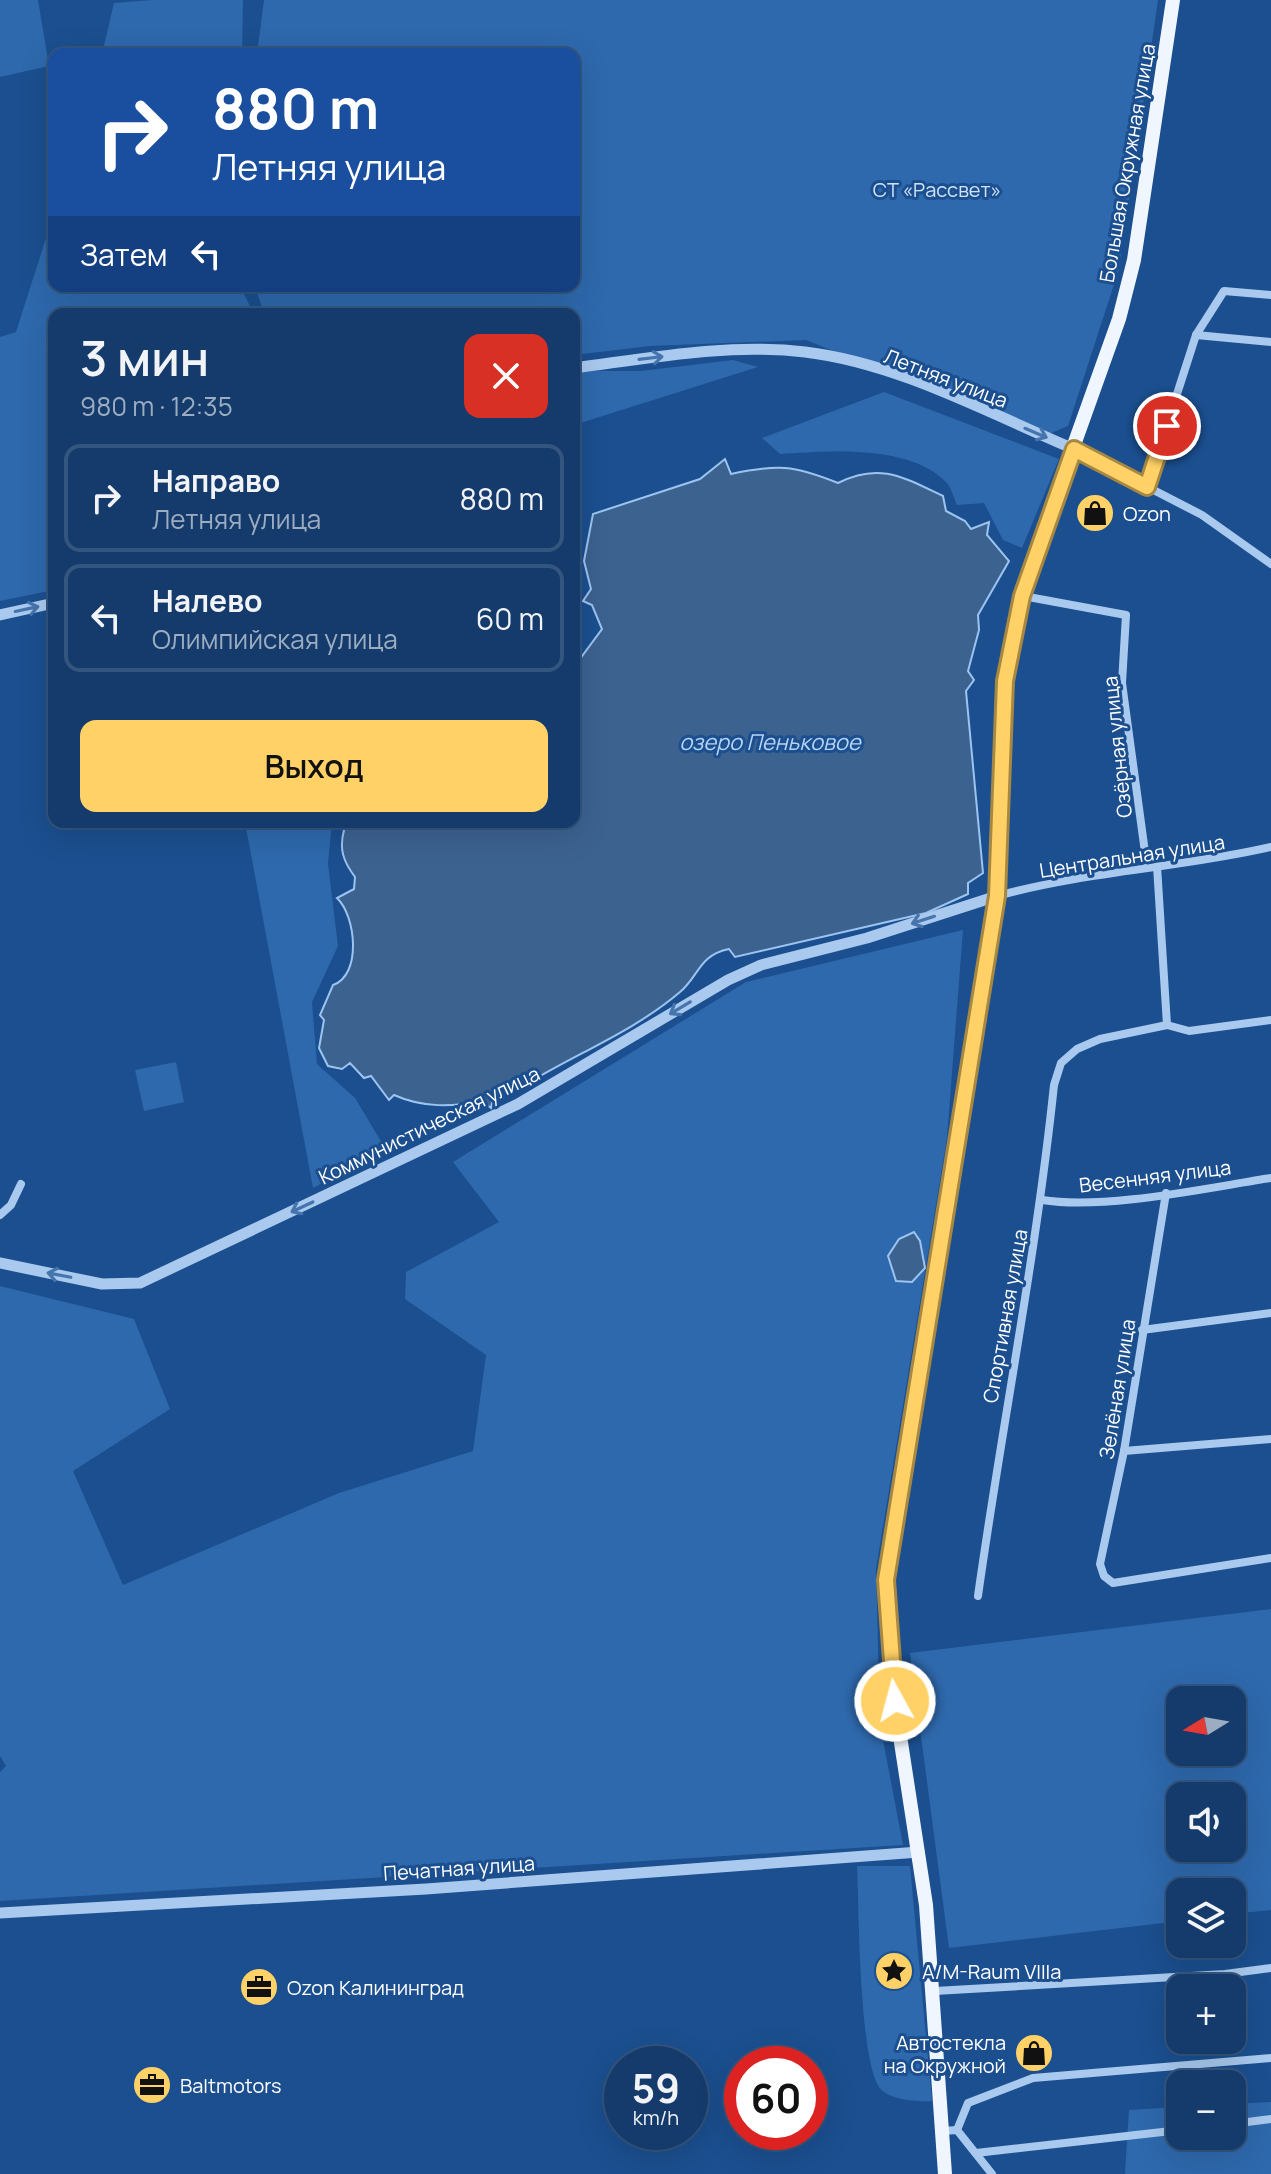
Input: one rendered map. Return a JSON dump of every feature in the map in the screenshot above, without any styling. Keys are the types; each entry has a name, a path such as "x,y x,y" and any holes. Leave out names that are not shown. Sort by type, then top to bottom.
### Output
{"main road":[{"name":"Большая Окружная улица","path":"945,2174 950,2130 919,1852 890,1671 886,1580 997,896 1005,681 1022,596 1119,319 1134,260 1173,0"}],"street":[{"path":"1147,487 1196,335 1224,291 1271,295"},
{"path":"1196,335 1271,342"},
{"name":"Летняя улица","path":"580,367 723,349 806,352 898,375 1074,449 1202,515 1271,564"},
{"name":"Озёрная улица","path":"1022,596 1122,612 1127,622 1122,683 1152,867 1167,1025"},
{"path":"0,615 48,604"},
{"name":"Центральная улица","path":"997,896 1271,847"},
{"name":"Коммунистическая улица","path":"0,1263 102,1284 140,1283 518,1104 728,980 761,965 867,938 997,896"},
{"path":"1167,1025 1189,1031 1271,1020"},
{"name":"Спортивная улица","path":"978,1596 1005,1405 1021,1339 1042,1200 1054,1085 1061,1063 1077,1049 1100,1039 1167,1025"},
{"name":"Весенняя улица","path":"1042,1200 1063,1203 1271,1178"},
{"path":"0,1215 11,1205 21,1184"},
{"name":"Зелёная улица","path":"1166,1193 1124,1451 1100,1564 1104,1576 1113,1583 1271,1558"},
{"path":"1142,1330 1271,1313"},
{"path":"1124,1451 1271,1439"},
{"name":"Печатная улица","path":"0,1913 426,1889 919,1852"},
{"path":"935,1991 1225,1974 1271,1968"},
{"path":"992,2174 976,2153 950,2130 968,2103 1033,2078 1271,2058"},
{"path":"1246,2122 1271,2119"},
{"path":"976,2153 1166,2132"}],"green space":[{"path":"0,0 38,0 48,66 0,77"},
{"path":"243,0 242,48 103,48 114,3"},
{"name":"СТ «Рассвет»","path":"264,0 1158,0 1119,269 1068,426 1044,436 806,340 650,346 580,354 580,308 262,308 257,292 580,292 580,48 258,48"},
{"path":"48,232 48,292 243,292 251,308 48,308 48,591 0,601 0,337 16,332"},
{"path":"733,360 758,367 580,423 580,371 641,371"},
{"path":"884,392 1059,459 1022,548 1003,540 984,503 957,505 946,482 911,461 867,453 780,454 762,438"},
{"path":"246,828 331,828 328,864 338,946 312,1002 317,1064 355,1098 385,1148 313,1188"},
{"path":"963,930 947,1138 876,1569 880,1724 903,1845 0,1901 0,1772 6,1766 0,1756 0,1286 134,1319 170,1409 73,1471 123,1585 339,1493 473,1451 486,1355 405,1299 406,1272 499,1222 453,1162 746,982"},
{"path":"176,1062 184,1102 144,1111 135,1070"},
{"path":"1271,1609 1271,1910 1246,1913 1246,1878 1166,1878 1166,1923 949,1948 910,1653"},
{"path":"857,1866 910,1866 932,2101 889,2095 879,2087 872,2071 864,2015"},
{"path":"1271,2102 1271,2174 1125,2174 1129,2110 1166,2108 1166,2150 1246,2150 1246,2103"}],"water":[{"name":"озеро Пеньковое","path":"725,459 731,474 785,468 838,483 866,474 891,474 943,496 946,511 965,521 971,529 989,522 987,535 1009,561 978,615 979,630 968,671 974,680 966,691 983,873 968,883 968,894 926,913 735,957 729,949 719,952 705,961 680,992 642,1020 520,1088 507,1084 495,1088 491,1108 482,1101 438,1105 394,1095 389,1100 371,1076 364,1078 350,1063 342,1069 328,1066 319,1048 324,1020 320,1015 333,985 349,970 353,944 348,918 337,898 354,889 355,877 342,849 344,830 580,828 580,659 602,629 592,605 583,601 591,589 584,561 593,514 700,479"},
{"path":"914,1232 920,1241 925,1268 912,1282 896,1281 888,1256 899,1239"}],"place":[{"name":"Ozon","path":"1095,513"},
{"name":"A/M-Raum VIIIa","path":"894,1971"},
{"name":"Ozon Калининград","path":"259,1987"},
{"name":"Автостекла на Окружной","path":"1034,2053"},
{"name":"Baltmotors","path":"152,2085"}],"route":[{"path":"895,1701 890,1671 886,1580 997,896 1001,739 1012,637 1040,540 1074,449 1147,487 1167,426"}]}
